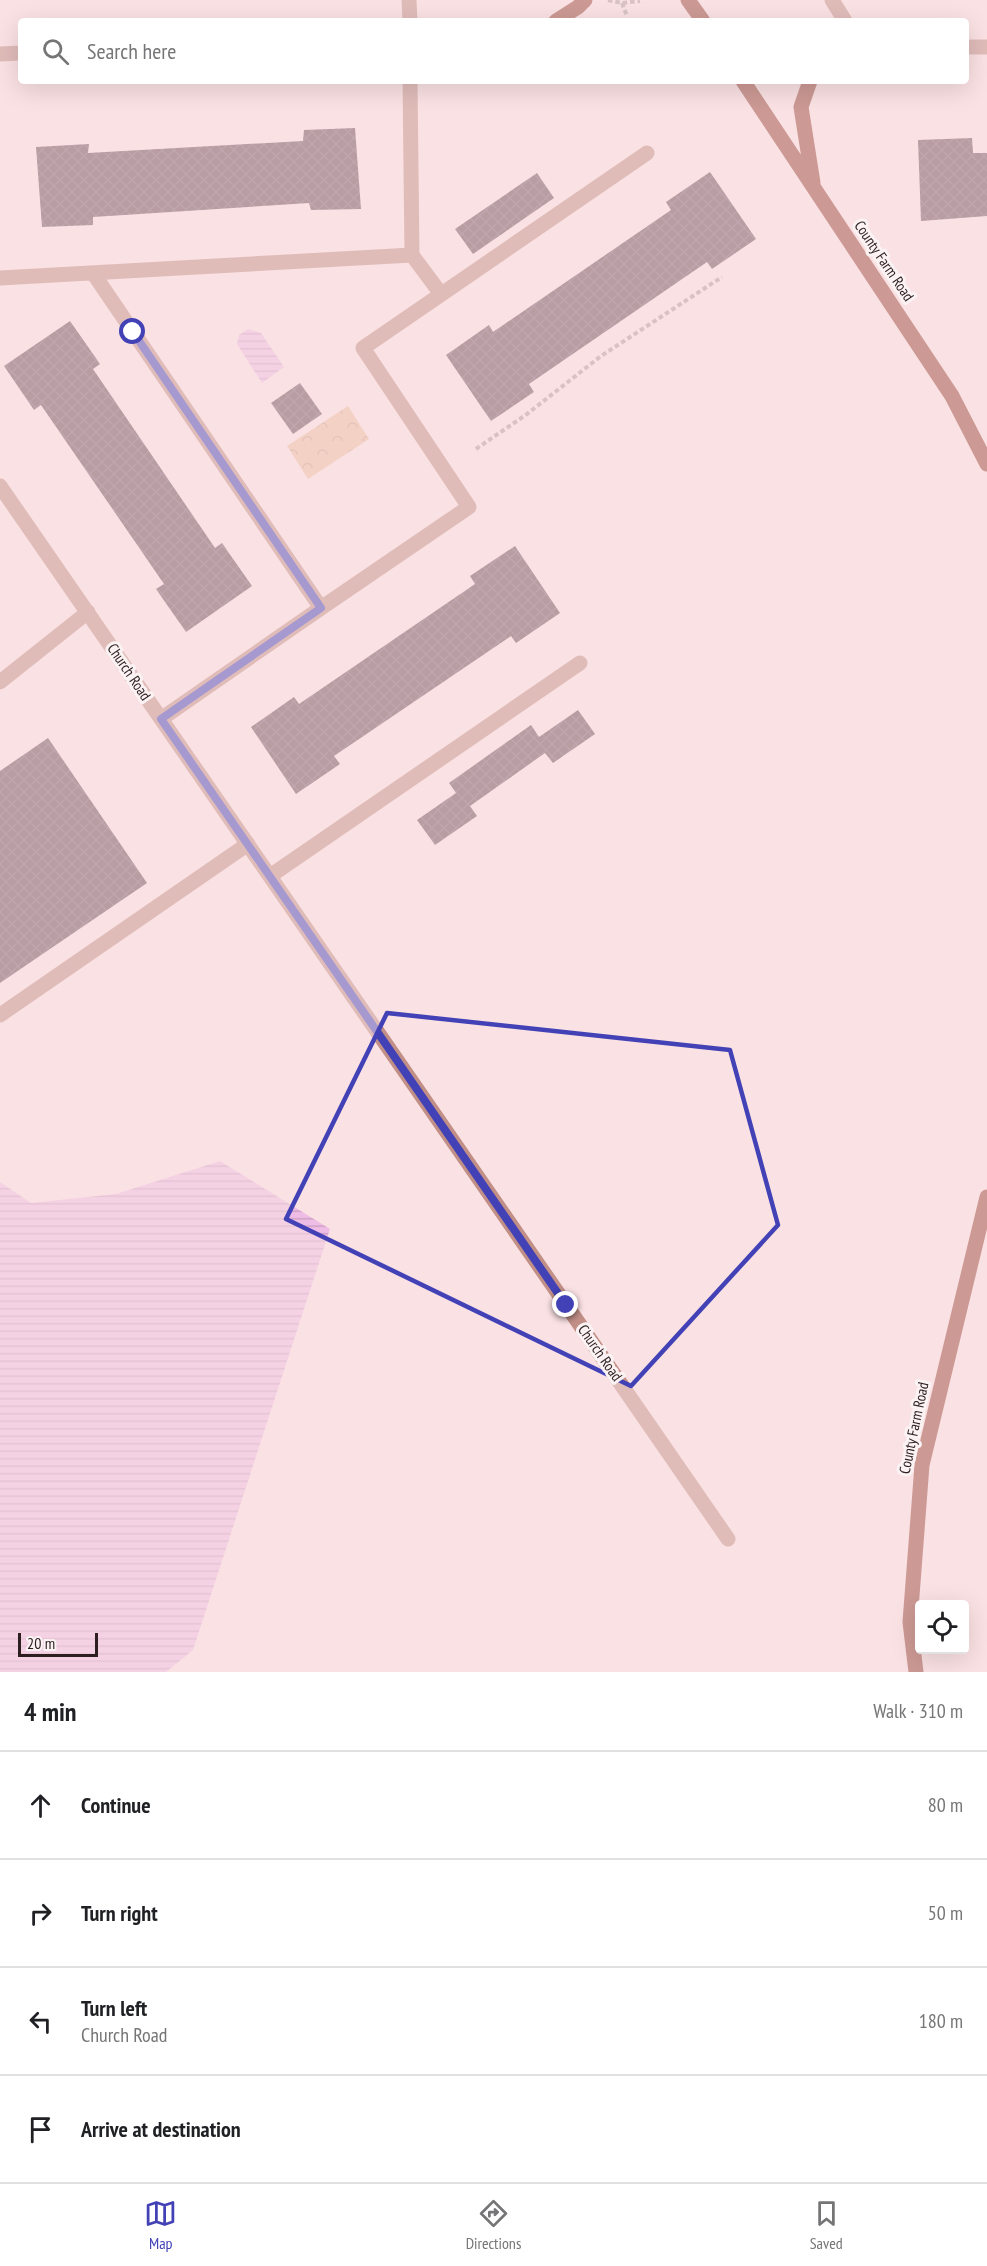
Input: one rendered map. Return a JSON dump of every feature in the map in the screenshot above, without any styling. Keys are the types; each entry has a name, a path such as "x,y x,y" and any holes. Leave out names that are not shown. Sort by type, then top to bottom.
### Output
{"main road":[{"path":"561,18 585,0"},
{"path":"688,0 701,18"},
{"name":"County Farm Road","path":"745,84 952,396 985,457"},
{"path":"809,84 801,106 814,189"},
{"name":"County Farm Road","path":"916,1672 910,1622 922,1465 987,1197"}],"street":[{"path":"409,0 410,18"},
{"path":"832,0 843,18"},
{"path":"969,47 987,48"},
{"path":"0,54 18,53"},
{"path":"410,84 412,255 441,294"},
{"path":"161,719 469,507 363,348 647,153"},
{"path":"0,278 412,255"},
{"path":"93,273 321,608"},
{"name":"Church Road","path":"1,489 728,1539"},
{"path":"0,682 88,612"},
{"path":"270,876 580,663"},
{"path":"0,1015 248,844"}],"path":[{"path":"608,0 621,3 640,1"},
{"path":"621,3 627,16"},
{"path":"476,448 527,414 601,356 722,277"}],"highlighted area":[{"path":"387,1013 730,1050 778,1225 631,1386 286,1219"}],"green space":[{"path":"348,406 369,439 308,479 287,446"}],"shaded area":[{"path":"248,329 261,333 284,367 262,383 237,344 239,335"},
{"path":"220,1161 330,1229 193,1650 166,1672 0,1672 0,1182 31,1203 116,1194"}],"building":[{"path":"355,128 361,209 311,210 309,203 93,217 93,225 42,227 36,147 89,144 88,153 303,141 304,130"},
{"path":"972,138 973,153 987,153 987,216 921,221 918,140"},
{"path":"710,172 756,239 712,269 707,262 529,384 534,392 491,421 446,355 489,325 493,332 671,210 666,202"},
{"path":"537,173 554,198 473,254 455,229"},
{"path":"70,321 100,364 93,369 215,548 222,543 252,586 186,632 156,589 164,584 41,405 34,410 4,366"},
{"path":"300,383 322,414 293,434 271,403"},
{"path":"515,546 560,613 516,643 511,636 334,756 340,764 296,794 251,727 294,697 299,704 475,584 470,576"},
{"path":"578,710 595,734 553,763 545,753 470,806 477,816 435,845 417,820 456,793 449,783 531,725 539,737"},
{"path":"48,738 147,883 0,983 0,771"}],"route":[{"path":"133,332 321,608 161,719 566,1305"}]}
